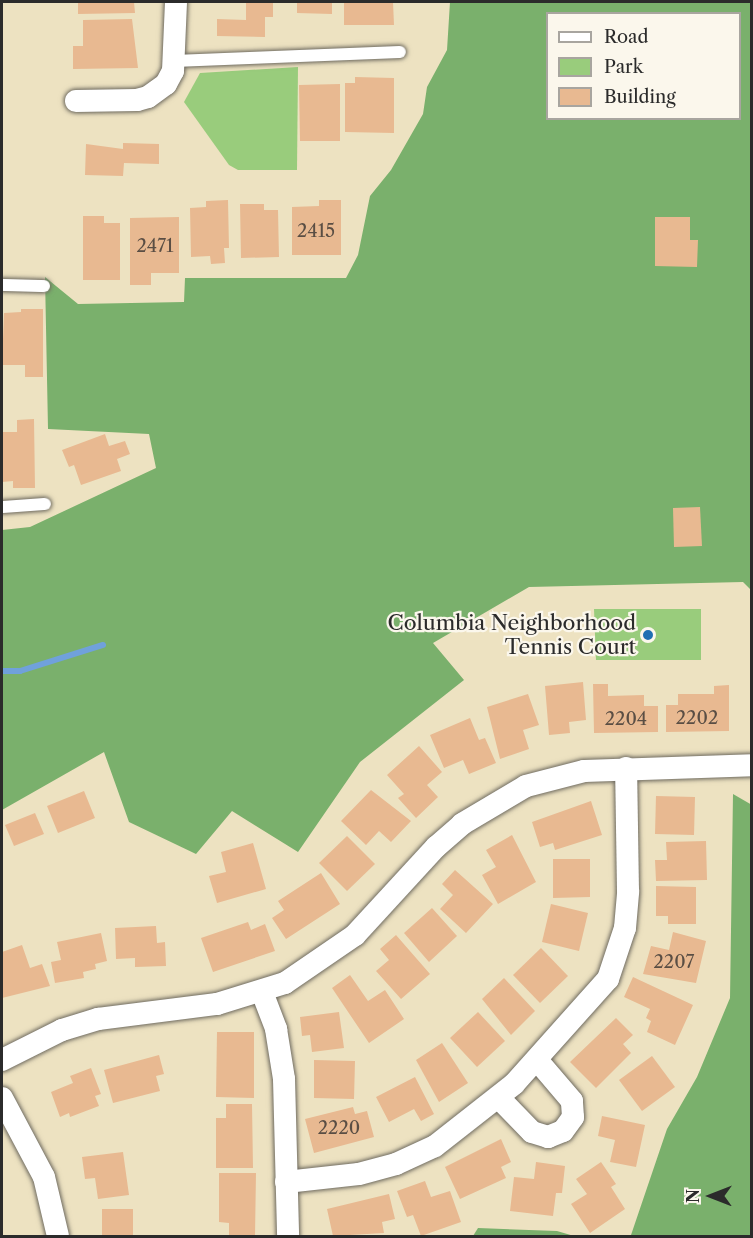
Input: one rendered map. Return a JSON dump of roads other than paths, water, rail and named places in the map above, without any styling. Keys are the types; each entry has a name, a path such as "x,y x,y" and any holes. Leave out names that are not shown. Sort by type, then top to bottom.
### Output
{"street":[{"path":"76,101 148,97 166,84 174,66 176,2"},
{"path":"2,1060 62,1030 98,1019 190,1009 262,992 293,978 355,935 436,847 495,802 526,786 555,777 626,768 752,765"},
{"path":"286,1182 360,1174 396,1164 435,1146 499,1098 537,1060 608,979 618,957 628,891 626,768"},
{"path":"262,992 281,1052 288,1236"},
{"path":"499,1098 532,1132 548,1137 563,1131 573,1117 572,1101 537,1060"},
{"path":"2,1098 44,1176 57,1236"}],"lane":[{"path":"174,66 400,52"},
{"path":"2,285 44,285"},
{"path":"2,507 45,504"}],"waterway":[{"path":"2,671 20,671 103,645"}],"place":[{"name":"Columbia Neighborhood Tennis Court","path":"648,635"}]}
